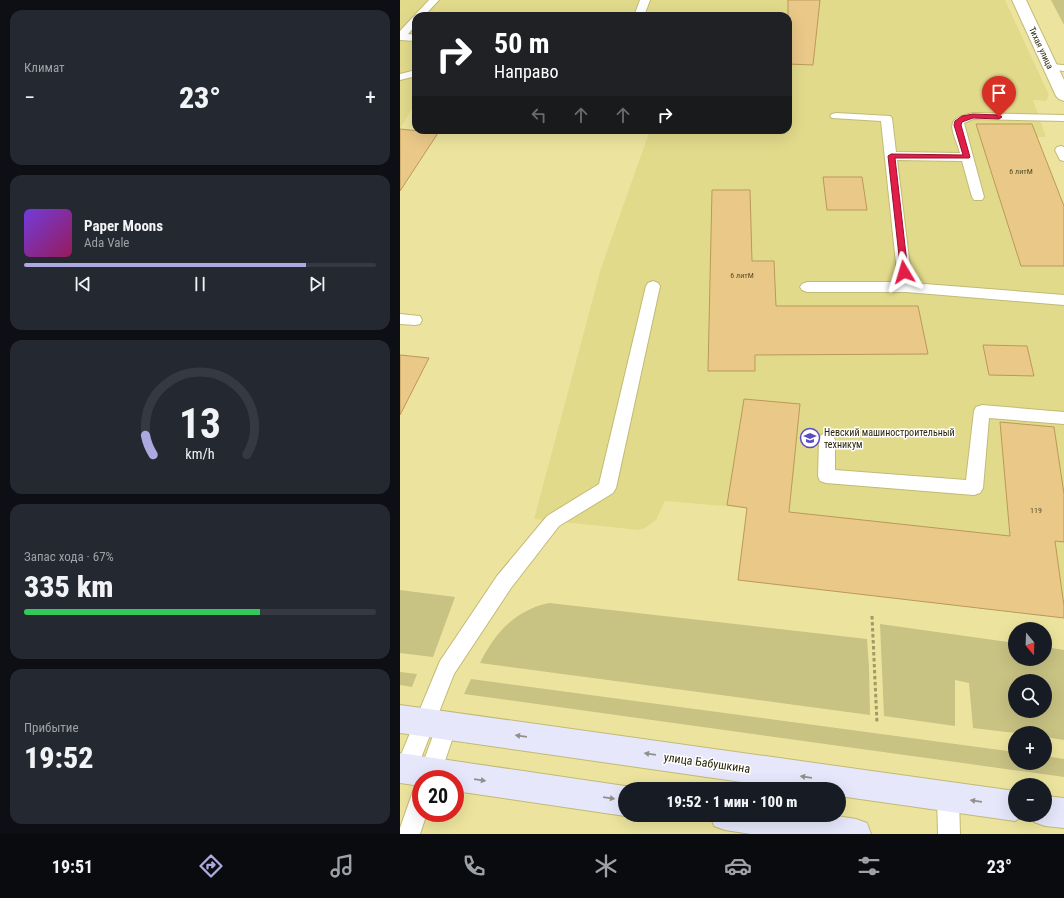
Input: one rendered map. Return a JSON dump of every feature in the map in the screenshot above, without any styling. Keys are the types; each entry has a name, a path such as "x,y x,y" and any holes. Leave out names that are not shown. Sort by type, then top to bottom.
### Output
{"main road":[{"name":"улица Бабушкина","path":"424,722 1008,805"},
{"path":"464,779 618,800"},
{"path":"1052,811 1064,813"},
{"path":"773,822 856,834"}],"street":[{"name":"Тихая улица","path":"1019,0 1057,68 1064,96"}],"lane":[{"path":"423,12 434,0"},
{"path":"640,12 645,0"},
{"path":"400,37 412,24"},
{"path":"400,37 412,38"},
{"path":"400,77 412,74"},
{"path":"836,116 886,118 906,287"},
{"path":"978,197 958,121 973,116 1064,118"},
{"path":"891,156 967,157"},
{"path":"416,770 424,722 447,668 504,582 554,521 607,488 653,286"},
{"path":"807,287 906,287 1064,300"},
{"path":"400,319 415,320"},
{"path":"827,440 826,476 974,488 982,411 1064,418"},
{"path":"948,797 949,834"},
{"path":"409,834 413,822"}],"path":[{"path":"872,616 877,723"}],"shaded area":[{"path":"400,0 1005,0 1049,95 1046,101 1033,100 1046,137 1037,137 1064,206 1064,618 738,580 747,508 665,501 656,520 645,528 639,530 534,519 601,268 649,134 792,134 792,12 412,12 412,110 400,129"},
{"path":"1051,0 1064,0 1064,25"},
{"path":"400,590 455,597 433,657 400,653"},
{"path":"549,603 867,639 870,715 480,663 499,633 516,617 537,606"},
{"path":"880,624 1008,642 1008,666 1052,666 1052,648 1064,650 1064,740 1052,738 1052,726 1008,726 1008,732 973,728 969,683 955,680 955,726 884,716"},
{"path":"400,672 417,674 412,687 400,685"},
{"path":"471,679 1008,751 1008,769 464,694"},
{"path":"1052,757 1064,759 1064,777 1013,770 1052,770"}],"building":[{"path":"788,0 820,0 813,65 792,64 792,12 788,12"},
{"path":"976,124 1032,124 1064,206 1064,266 1021,266"},
{"path":"400,129 412,130 412,134 437,134 400,191"},
{"path":"823,177 862,177 867,210 827,210"},
{"path":"712,190 750,190 752,261 774,261 776,306 918,306 928,354 755,355 755,371 708,371"},
{"path":"983,345 1027,346 1034,376 989,375"},
{"path":"400,355 429,358 400,415"},
{"name":"Невский машиностроительный техникум","path":"744,399 800,404 789,512 1010,536 1000,422 1054,427 1064,494 1064,542 1055,541 1064,606 1064,618 738,580 747,508 727,505"}],"place":[{"name":"Невский машиностроительный техникум","path":"810,438"}],"route":[{"path":"904,272 891,156 967,157 958,121 973,116 999,117"}]}
